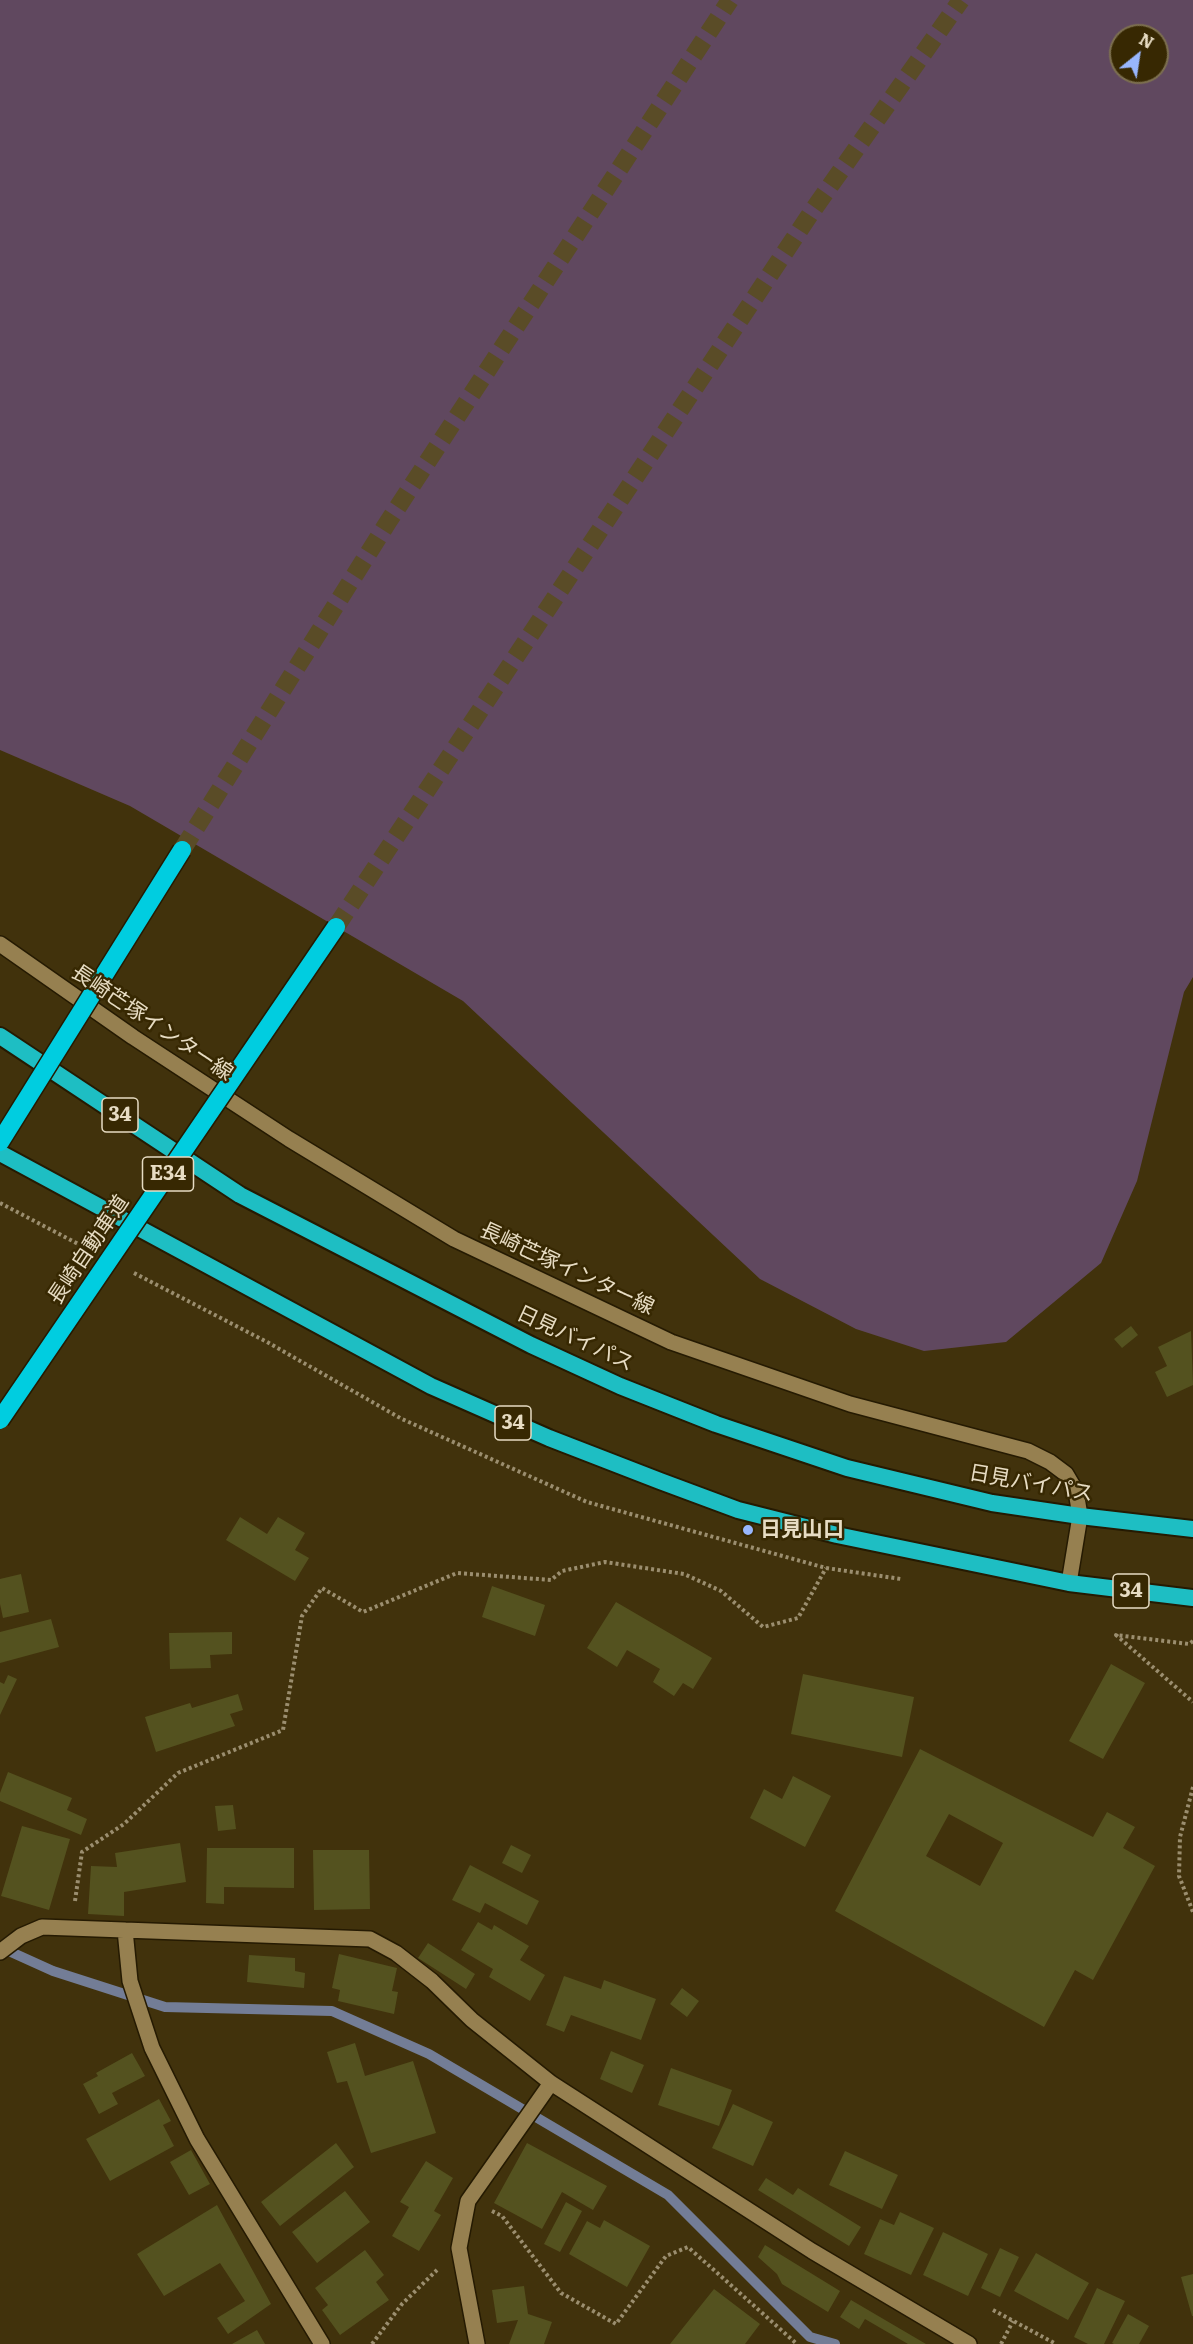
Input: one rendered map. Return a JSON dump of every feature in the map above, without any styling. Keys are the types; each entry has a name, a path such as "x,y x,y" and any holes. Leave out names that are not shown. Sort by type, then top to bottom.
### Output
{"highway":[{"path":"0,1142 182,850"},
{"name":"長崎自動車道","path":"0,1420 336,927"},
{"name":"日見バイパス","path":"0,1036 240,1195 429,1294 620,1386 716,1424 847,1468 992,1503 1193,1529"},
{"name":"34","path":"0,1153 431,1386 549,1438 738,1510 837,1535 1069,1583 1193,1598"}],"street":[{"name":"長崎芒塚インター線","path":"0,944 133,1037 279,1132 454,1239 671,1342 850,1404 1028,1451 1066,1474 1076,1491 1080,1516 1069,1583"},
{"path":"0,1952 21,1936 42,1927 370,1939 396,1953 432,1981 472,2020 551,2083 813,2250 969,2344"},
{"path":"125,1930 130,1981 152,2048 197,2139 322,2344"},
{"path":"477,2344 459,2248 468,2201 551,2083"}],"path":[{"path":"71,1929 82,1852 124,1824 178,1773 283,1730 302,1616 322,1588 363,1612 456,1573 551,1580 562,1571 605,1562 684,1574 721,1591 763,1627 798,1618 826,1568"},
{"path":"1193,1641 1189,1644 1116,1635 1193,1702"},
{"path":"1193,1787 1180,1837 1179,1876 1193,1912"},
{"path":"468,2201 502,2216 561,2293 616,2324 666,2256 688,2247 797,2344"},
{"path":"372,2344 402,2304 459,2248"},
{"path":"993,2310 1056,2344"},
{"path":"1001,2344 1013,2321"}],"shaded area":[{"path":"0,0 1193,0 1193,977 1184,992 1137,1181 1101,1263 1006,1342 924,1351 856,1329 760,1279 463,1001 130,806 0,750"}],"building":[{"path":"1131,1326 1138,1335 1122,1348 1114,1339"},
{"path":"1191,1331 1193,1385 1167,1397 1155,1372 1167,1366 1158,1347"},
{"path":"240,1517 267,1534 278,1517 305,1533 295,1550 309,1558 295,1581 226,1540"},
{"path":"21,1574 29,1612 3,1618 0,1604 0,1579"},
{"path":"492,1586 545,1605 535,1636 482,1617"},
{"path":"616,1602 712,1658 693,1689 683,1683 674,1696 653,1682 660,1669 627,1650 617,1667 587,1648"},
{"path":"51,1619 59,1647 0,1663 0,1632"},
{"path":"232,1632 232,1654 210,1655 211,1668 170,1669 169,1633"},
{"path":"1111,1664 1145,1683 1103,1759 1069,1741"},
{"path":"803,1674 914,1697 902,1757 791,1734"},
{"path":"8,1675 17,1679 0,1715 0,1682 4,1684"},
{"path":"238,1694 243,1710 230,1714 235,1726 156,1752 145,1717 190,1703 192,1708"},
{"path":"920,1749 1093,1837 1107,1812 1135,1827 1123,1848 1155,1866 1093,1980 1075,1970 1044,2027 835,1911","holes":["949,1814 1003,1843 980,1886 926,1856"]},
{"path":"8,1772 72,1798 67,1810 87,1819 81,1835 0,1801 0,1793"},
{"path":"793,1776 831,1796 805,1847 750,1818 764,1789 782,1799"},
{"path":"233,1805 236,1829 218,1831 215,1806"},
{"path":"22,1826 70,1839 49,1910 1,1896"},
{"path":"180,1843 186,1882 124,1892 124,1916 88,1914 91,1866 117,1867 115,1853"},
{"path":"511,1845 531,1855 522,1873 502,1863"},
{"path":"207,1848 294,1848 294,1888 224,1887 224,1904 206,1903"},
{"path":"313,1850 369,1850 370,1909 314,1910"},
{"path":"470,1865 539,1901 527,1925 485,1903 480,1913 452,1900"},
{"path":"478,1922 492,1930 494,1925 529,1946 520,1960 545,1975 530,2001 489,1977 493,1969 461,1950"},
{"path":"428,1943 475,1974 466,1989 418,1958"},
{"path":"339,1954 397,1968 392,1991 398,1992 394,2014 338,2001 340,1990 332,1988"},
{"path":"249,1955 295,1958 295,1971 305,1973 304,1988 247,1982"},
{"path":"564,1976 601,1989 604,1980 656,1999 641,2040 571,2015 564,2032 546,2025"},
{"path":"682,1988 699,2001 687,2017 670,2004"},
{"path":"355,2043 365,2076 413,2061 436,2133 371,2153 347,2081 337,2083 327,2052"},
{"path":"611,2051 644,2065 632,2093 600,2079"},
{"path":"132,2053 145,2076 112,2093 118,2104 99,2114 83,2084 98,2076 96,2073"},
{"path":"671,2068 732,2090 719,2126 658,2105"},
{"path":"159,2099 171,2121 163,2125 174,2146 110,2181 86,2139"},
{"path":"733,2104 773,2122 753,2166 712,2148"},
{"path":"336,2143 354,2167 280,2226 261,2202"},
{"path":"527,2143 607,2186 593,2210 562,2192 542,2229 494,2203"},
{"path":"191,2150 210,2184 189,2195 170,2162"},
{"path":"845,2151 898,2175 882,2209 829,2185"},
{"path":"426,2161 453,2178 434,2211 441,2215 419,2251 392,2236 409,2207 400,2202"},
{"path":"766,2178 793,2195 798,2188 861,2227 849,2246 758,2190"},
{"path":"345,2191 370,2222 317,2263 292,2232"},
{"path":"566,2202 582,2211 560,2252 544,2244"},
{"path":"217,2205 271,2304 228,2334 217,2318 245,2301 220,2263 164,2296 137,2254"},
{"path":"900,2212 934,2228 911,2275 864,2254 880,2219 894,2225"},
{"path":"604,2220 650,2246 627,2287 569,2254 587,2221 600,2228"},
{"path":"943,2232 988,2254 968,2296 923,2275"},
{"path":"765,2245 840,2291 828,2312 782,2284 777,2274 758,2257"},
{"path":"1000,2248 1019,2257 1000,2297 981,2288"},
{"path":"365,2250 384,2275 376,2282 389,2300 340,2335 322,2310 328,2305 315,2288"},
{"path":"1036,2253 1089,2283 1068,2320 1014,2291"},
{"path":"1193,2274 1193,2316 1192,2316 1181,2277"},
{"path":"524,2286 528,2314 552,2322 544,2344 509,2344 518,2320 497,2323 492,2290"},
{"path":"1097,2288 1125,2301 1104,2344 1088,2344 1074,2337"},
{"path":"714,2289 760,2324 745,2344 670,2344"},
{"path":"851,2300 926,2344 908,2344 865,2319 859,2329 840,2317"},
{"path":"1128,2314 1149,2326 1139,2344 1112,2343"},
{"path":"257,2330 265,2344 232,2344"}],"waterway":[{"path":"0,1947 53,1971 165,2007 332,2011 429,2054 668,2195 810,2337 835,2344"}],"tunnel":[{"path":"182,850 388,522 730,0"},
{"path":"336,927 811,213 961,0"}],"place":[{"name":"日見山口","path":"748,1530"}]}
